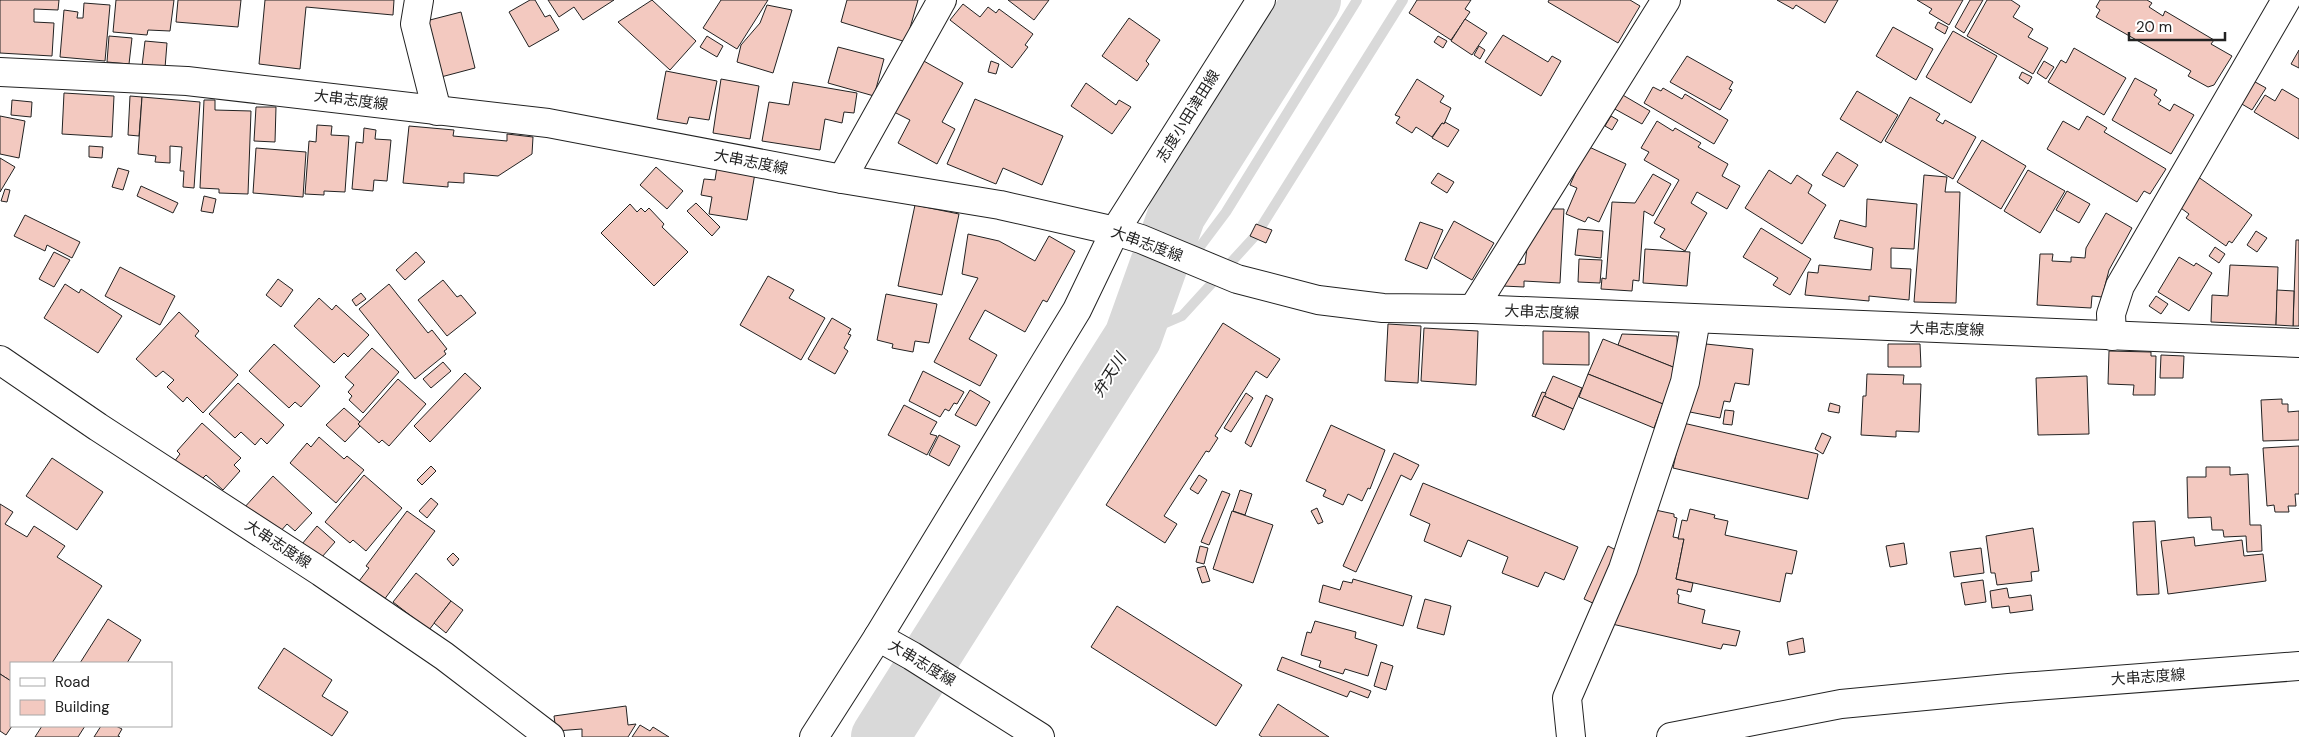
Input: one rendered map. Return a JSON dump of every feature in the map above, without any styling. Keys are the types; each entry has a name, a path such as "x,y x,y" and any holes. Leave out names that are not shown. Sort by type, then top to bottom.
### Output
{"main road":[{"path":"419,0 415,24 437,110"},
{"path":"842,179 942,0"},
{"name":"志度小田津田線","path":"878,638 1077,310 1115,231 1261,0"},
{"path":"1472,309 1666,0"},
{"path":"2112,336 2111,314 2120,286 2286,0"},
{"name":"大串志度線","path":"0,72 187,81 548,123 842,179 1000,205 1115,231 1237,279 1318,300 1383,308 1472,309 2299,343"},
{"path":"1571,737 1567,698 1623,569 1685,382 1696,319"},
{"name":"大串志度線","path":"0,360 106,432 321,572 444,656 550,737"},
{"name":"大串志度線","path":"814,737 878,638 912,656 1040,737"},
{"name":"大串志度線","path":"1671,737 1841,704 2009,688 2299,666"}],"building":[{"path":"0,0 59,0 58,10 34,9 34,22 54,23 52,56 0,53"},
{"path":"116,0 174,0 170,31 148,30 147,35 113,32"},
{"path":"178,0 241,0 238,27 176,22"},
{"path":"265,0 394,0 393,15 306,7 300,69 259,64"},
{"path":"530,0 535,0 545,17 550,15 559,30 529,47 509,12"},
{"path":"548,0 614,0 583,20 574,7 559,17"},
{"path":"652,0 696,41 670,70 618,22"},
{"path":"721,0 768,0 737,49 703,28"},
{"path":"847,0 918,0 906,42 841,22"},
{"path":"1008,0 1049,0 1034,20"},
{"path":"1417,0 1471,0 1465,9 1470,12 1451,40 1409,13"},
{"path":"1549,0 1630,0 1640,6 1618,43 1548,2"},
{"path":"1777,0 1838,0 1825,23 1796,5 1793,9"},
{"path":"1917,0 1963,0 1949,25 1929,13 1932,9"},
{"path":"1970,0 1983,0 1964,33 1955,27"},
{"path":"1987,0 2011,0 2020,6 2013,17 2033,29 2028,37 2048,48 2033,74 1967,36"},
{"path":"2100,0 2147,0 2152,3 2149,7 2163,16 2165,11 2214,40 2211,44 2232,56 2214,85 2208,87 2188,76 2191,71 2096,17 2100,10 2096,7"},
{"path":"84,3 110,5 105,61 60,57 64,10 78,12 77,18 83,18"},
{"path":"963,4 980,17 988,7 996,13 999,9 1033,34 1025,45 1028,47 1012,68 950,20"},
{"path":"767,5 792,10 773,73 737,62 741,45 760,23"},
{"path":"461,12 475,68 441,77 426,21"},
{"path":"1129,18 1160,40 1146,61 1149,64 1137,81 1102,56"},
{"path":"1465,19 1487,33 1472,55 1451,41"},
{"path":"1938,22 1948,27 1945,34 1935,28"},
{"path":"1893,27 1933,49 1916,80 1876,56"},
{"path":"1953,31 1997,56 1971,103 1926,77"},
{"path":"1503,35 1548,62 1552,56 1561,61 1541,96 1485,62"},
{"path":"109,36 132,38 129,64 107,62"},
{"path":"707,36 723,46 717,57 700,47"},
{"path":"1438,36 1447,41 1443,48 1434,42"},
{"path":"145,41 167,43 165,68 142,66"},
{"path":"1479,46 1485,50 1480,59 1474,55"},
{"path":"838,47 884,59 874,96 828,83"},
{"path":"2074,48 2126,78 2104,115 2048,82 2061,60 2066,63"},
{"path":"2299,50 2299,68 2291,64"},
{"path":"1687,56 1733,82 1729,89 1732,90 1720,110 1670,82"},
{"path":"922,60 963,83 942,122 955,129 937,164 898,143 910,120 894,112"},
{"path":"991,61 999,64 996,74 988,72"},
{"path":"2044,61 2054,67 2046,79 2037,73"},
{"path":"666,71 717,81 709,120 689,117 687,124 657,119"},
{"path":"2022,72 2032,77 2028,84 2019,78"},
{"path":"2135,78 2157,90 2154,95 2161,100 2158,104 2170,111 2174,104 2194,115 2171,154 2112,120"},
{"path":"2248,78 2266,88 2252,110 2235,100"},
{"path":"721,79 759,86 750,139 713,133"},
{"path":"1417,79 1444,96 1440,102 1451,108 1444,124 1442,123 1432,137 1416,127 1412,133 1396,123 1400,117 1395,115"},
{"path":"793,82 857,93 854,113 844,112 842,123 825,119 820,150 762,141 769,102 789,105"},
{"path":"1086,83 1116,105 1119,100 1131,107 1112,134 1071,106"},
{"path":"1653,87 1661,91 1663,88 1682,99 1685,94 1728,120 1714,144 1644,103"},
{"path":"2282,89 2299,99 2299,139 2254,112 2265,95 2275,101"},
{"path":"1857,91 1898,115 1881,143 1840,119"},
{"path":"64,93 114,96 112,137 62,134"},
{"path":"1621,94 1650,111 1642,124 1613,108"},
{"path":"130,96 142,97 139,136 128,135"},
{"path":"142,97 200,102 194,188 183,187 184,171 180,171 182,147 170,146 170,163 155,162 156,156 138,154"},
{"path":"1910,97 1940,114 1936,120 1943,124 1945,120 1976,137 1953,179 1885,141"},
{"path":"975,99 1063,136 1042,185 1003,168 996,184 947,164"},
{"path":"12,100 32,102 31,117 11,115"},
{"path":"204,100 215,100 215,110 251,111 248,194 219,193 219,189 200,188"},
{"path":"256,107 276,107 275,142 254,141"},
{"path":"0,116 25,121 19,158 0,154"},
{"path":"1611,116 1618,120 1612,130 1605,126"},
{"path":"2087,116 2107,128 2104,132 2166,169 2150,194 2144,191 2137,202 2047,149 2063,121 2079,130"},
{"path":"1657,121 1673,131 1675,128 1701,143 1698,147 1728,164 1722,176 1740,186 1727,209 1697,192 1691,203 1707,213 1685,251 1660,237 1665,229 1654,223 1679,180 1644,160 1649,152 1641,148"},
{"path":"1445,122 1459,130 1448,147 1432,138 1442,123 1444,124"},
{"path":"317,125 332,126 331,135 349,136 345,192 324,191 324,195 305,194 309,141 316,142"},
{"path":"409,126 454,130 453,136 507,141 507,134 533,137 532,154 498,176 464,173 464,183 448,182 448,187 403,183"},
{"path":"364,128 376,130 375,139 391,140 387,181 374,180 373,191 352,189 356,142 363,143"},
{"path":"1982,140 2026,166 2001,209 1957,182"},
{"path":"89,146 103,147 102,158 89,157"},
{"path":"1587,146 1626,164 1599,222 1588,217 1585,222 1566,214 1577,188 1570,185"},
{"path":"256,148 306,152 303,197 253,193"},
{"path":"1837,152 1858,165 1844,187 1822,175"},
{"path":"0,158 15,167 0,192"},
{"path":"656,167 683,191 667,209 640,185"},
{"path":"717,167 755,173 747,220 709,214 712,197 701,195 704,179 715,180"},
{"path":"118,168 129,171 123,190 112,187"},
{"path":"1769,170 1791,184 1797,175 1812,185 1808,193 1826,205 1802,244 1745,208"},
{"path":"2028,170 2065,191 2040,233 2004,211"},
{"path":"1438,173 1454,182 1447,193 1431,183"},
{"path":"1653,174 1671,184 1653,216 1644,211 1639,281 1633,280 1632,291 1601,289 1602,278 1606,279 1612,202 1635,203"},
{"path":"2194,174 2252,215 2232,243 2229,241 2226,246 2186,218 2189,214 2174,203"},
{"path":"1924,175 1947,177 1945,192 1960,192 1956,303 1914,302"},
{"path":"141,186 178,203 173,213 137,196"},
{"path":"5,189 10,190 7,202 1,201"},
{"path":"2067,191 2090,204 2079,223 2056,210"},
{"path":"204,196 216,199 213,213 201,211"},
{"path":"1867,199 1917,204 1914,249 1891,248 1891,268 1911,269 1909,300 1869,296 1869,301 1805,295 1808,272 1818,273 1819,265 1871,270 1873,248 1834,238 1840,220 1866,227"},
{"path":"696,203 720,227 712,236 687,211"},
{"path":"630,204 637,212 641,208 645,212 649,208 664,224 662,227 688,252 654,286 601,233"},
{"path":"915,205 959,214 942,295 898,286"},
{"path":"1548,209 1564,209 1560,283 1524,281 1524,287 1503,286 1515,265 1525,264 1528,240"},
{"path":"2106,213 2132,228 2109,270 2102,297 2092,296 2091,308 2037,305 2040,254 2053,254 2052,261 2071,262 2071,257 2085,258 2086,248"},
{"path":"25,215 80,242 72,258 47,245 45,251 14,236"},
{"path":"1454,221 1494,243 1472,280 1434,258"},
{"path":"1420,222 1443,230 1427,269 1405,260"},
{"path":"1256,224 1272,230 1266,243 1250,236"},
{"path":"1761,228 1811,259 1790,295 1773,285 1778,278 1743,257"},
{"path":"1578,229 1603,231 1601,258 1575,255"},
{"path":"2256,231 2267,238 2257,252 2247,245"},
{"path":"968,234 999,241 1035,261 1049,236 1075,251 1047,302 1043,300 1025,332 985,310 969,339 997,355 980,386 934,362 978,278 962,274"},
{"path":"2296,240 2299,240 2299,326 2293,326"},
{"path":"2215,247 2225,254 2219,263 2209,256"},
{"path":"1645,249 1690,252 1687,286 1643,283"},
{"path":"54,252 70,260 54,287 39,279"},
{"path":"416,252 425,262 405,280 396,270"},
{"path":"2179,257 2194,266 2196,263 2212,273 2189,311 2158,292"},
{"path":"1579,259 1602,260 1600,283 1578,282"},
{"path":"2230,265 2278,267 2276,325 2211,322 2212,295 2228,296"},
{"path":"120,267 175,296 160,325 105,296"},
{"path":"768,276 794,290 789,298 825,318 801,360 740,325"},
{"path":"278,279 293,290 281,307 266,295"},
{"path":"443,280 457,297 461,295 476,313 447,336 418,300"},
{"path":"65,284 79,293 81,289 122,316 98,353 44,318"},
{"path":"389,284 428,333 432,330 447,349 444,351 446,354 415,379 359,309"},
{"path":"2277,290 2294,291 2293,326 2276,325"},
{"path":"361,293 366,299 356,306 352,300"},
{"path":"886,294 937,304 929,343 915,341 913,352 892,348 893,344 877,340"},
{"path":"2156,296 2168,304 2161,314 2149,306"},
{"path":"319,298 332,310 336,305 369,335 348,357 344,353 334,363 294,326"},
{"path":"179,312 199,331 195,336 238,375 203,413 187,397 183,402 167,387 174,380 163,371 156,377 136,359"},
{"path":"832,318 851,329 848,334 851,335 844,348 848,351 835,374 808,359"},
{"path":"1223,323 1280,359 1267,378 1256,371 1215,436 1218,438 1209,452 1206,451 1164,516 1177,524 1165,543 1106,505"},
{"path":"1388,324 1421,326 1418,383 1385,381"},
{"path":"1424,328 1478,331 1476,385 1421,381"},
{"path":"1543,331 1589,332 1589,365 1543,364"},
{"path":"1622,334 1677,336 1678,369 1618,345"},
{"path":"1603,339 1678,369 1663,404 1588,374"},
{"path":"274,344 320,386 301,407 295,402 289,408 249,371"},
{"path":"1706,344 1753,349 1749,385 1735,383 1730,402 1724,401 1720,418 1690,412"},
{"path":"1888,344 1920,344 1921,367 1888,367"},
{"path":"372,348 399,372 363,413 349,400 352,396 348,392 354,385 345,377"},
{"path":"2109,351 2151,352 2151,356 2156,356 2155,395 2133,395 2134,385 2108,384"},
{"path":"2161,355 2184,356 2183,378 2160,378"},
{"path":"443,362 451,371 431,388 423,379"},
{"path":"923,371 964,392 957,404 954,403 949,411 945,409 940,417 909,401"},
{"path":"465,373 481,388 430,442 414,426"},
{"path":"1588,374 1663,404 1654,428 1579,397"},
{"path":"1867,374 1904,375 1903,384 1921,384 1919,432 1896,431 1896,437 1861,435 1863,396 1866,396"},
{"path":"1553,376 1582,388 1573,409 1544,396"},
{"path":"2087,376 2089,434 2038,435 2036,378"},
{"path":"398,379 426,404 389,446 382,440 379,443 358,424"},
{"path":"238,383 284,425 267,444 261,438 255,445 241,432 235,438 209,414"},
{"path":"970,390 990,402 976,426 955,415"},
{"path":"1542,392 1546,393 1535,417 1532,416"},
{"path":"1246,393 1253,398 1231,432 1224,428"},
{"path":"1266,395 1273,399 1251,447 1245,443"},
{"path":"1544,396 1573,409 1564,430 1535,417"},
{"path":"2282,399 2282,404 2288,404 2288,412 2299,411 2299,440 2263,441 2261,400"},
{"path":"1830,403 1840,406 1839,413 1828,411"},
{"path":"904,405 937,422 930,434 937,436 927,455 888,435"},
{"path":"344,408 360,422 358,424 360,426 345,442 326,425"},
{"path":"1725,410 1734,411 1732,425 1723,424"},
{"path":"202,423 241,458 234,465 240,471 223,490 206,475 201,480 174,462 180,454 177,451"},
{"path":"1683,423 1818,454 1808,499 1673,468"},
{"path":"1331,425 1385,450 1370,489 1368,488 1362,501 1348,494 1343,505 1323,496 1326,490 1306,481"},
{"path":"1822,433 1831,437 1823,454 1815,449"},
{"path":"939,435 960,446 949,466 929,455"},
{"path":"319,437 344,459 347,456 364,470 336,503 290,463 307,443 311,447"},
{"path":"2299,446 2299,494 2295,494 2296,506 2288,506 2289,512 2275,512 2274,505 2267,506 2263,448"},
{"path":"1394,453 1419,465 1411,480 1401,475 1356,572 1343,566"},
{"path":"52,458 103,492 77,530 26,496"},
{"path":"431,466 436,471 422,485 417,480"},
{"path":"2206,467 2230,467 2230,475 2248,474 2250,525 2261,525 2262,551 2247,552 2246,536 2224,537 2223,530 2212,530 2211,517 2188,518 2187,477 2206,477"},
{"path":"364,475 402,508 366,551 353,540 350,543 325,522"},
{"path":"1199,475 1207,480 1198,494 1190,489"},
{"path":"273,476 312,513 295,531 287,524 279,533 243,509"},
{"path":"1423,483 1578,547 1564,580 1545,572 1538,587 1502,573 1508,557 1468,540 1461,557 1424,541 1430,524 1410,515"},
{"path":"1240,490 1252,494 1245,515 1233,511"},
{"path":"1222,491 1230,494 1209,545 1201,542"},
{"path":"431,498 438,504 427,518 419,511"},
{"path":"0,504 13,512 5,524 27,537 34,526 65,546 57,557 102,586 53,662 10,662 10,680 0,674"},
{"path":"1317,508 1323,522 1318,524 1311,511"},
{"path":"1646,508 1674,514 1674,517 1677,518 1673,537 1684,539 1676,579 1693,583 1691,592 1678,589 1678,603 1705,610 1702,623 1740,631 1736,646 1723,644 1721,649 1612,624"},
{"path":"1690,509 1715,515 1714,518 1728,521 1725,535 1797,551 1792,574 1786,573 1780,602 1676,579 1684,539 1678,539 1682,520 1687,521"},
{"path":"407,511 435,531 378,608 353,589 369,568 366,566"},
{"path":"1232,511 1273,525 1253,583 1213,569"},
{"path":"2155,521 2159,594 2137,595 2133,522"},
{"path":"317,526 335,542 315,565 297,550"},
{"path":"2033,528 2039,571 2031,572 2032,581 1997,585 1995,573 1991,573 1986,536"},
{"path":"2194,537 2195,546 2242,540 2244,556 2263,554 2266,581 2168,594 2161,541"},
{"path":"1904,543 1907,564 1890,567 1886,546"},
{"path":"1200,546 1208,548 1204,564 1196,562"},
{"path":"1608,546 1620,552 1597,605 1584,599"},
{"path":"1981,548 1984,573 1954,577 1950,552"},
{"path":"453,553 459,559 453,566 447,559"},
{"path":"1205,566 1210,581 1202,583 1197,568"},
{"path":"416,573 451,601 429,630 393,602"},
{"path":"1353,579 1412,596 1403,626 1319,602 1323,585 1340,590 1343,581 1352,583"},
{"path":"1983,580 1986,602 1965,605 1961,583"},
{"path":"2007,588 2009,598 2031,595 2033,610 2010,613 2009,606 1992,608 1990,591"},
{"path":"1425,599 1451,606 1444,635 1417,628"},
{"path":"451,601 463,610 446,633 434,623"},
{"path":"1117,606 1242,685 1216,726 1091,647"},
{"path":"108,619 141,640 128,662 81,662"},
{"path":"1315,621 1356,632 1355,638 1377,645 1368,676 1345,669 1343,674 1319,667 1321,661 1301,655 1307,632 1311,633"},
{"path":"1803,638 1805,652 1789,655 1787,642"},
{"path":"284,648 332,680 322,696 348,712 332,736 258,688"},
{"path":"1282,657 1371,691 1368,698 1350,691 1347,697 1277,670"},
{"path":"1381,662 1393,666 1386,690 1374,686"},
{"path":"0,674 10,680 11,727 6,735 0,731"},
{"path":"1278,704 1329,737 1262,737 1259,735"},
{"path":"626,706 628,725 636,724 628,737 582,737 582,729 556,731 554,716"},
{"path":"640,725 650,731 653,727 669,737 632,737"},
{"path":"41,727 84,727 78,737 35,737"},
{"path":"100,727 118,727 122,729 118,736 120,737 94,737"}],"waterway":[{"name":"弁天川","path":"880,737 1133,337 1177,214 1312,0"},
{"path":"1133,336 1226,212 1357,0"},
{"path":"1133,337 1182,316 1256,235 1403,0"}]}
